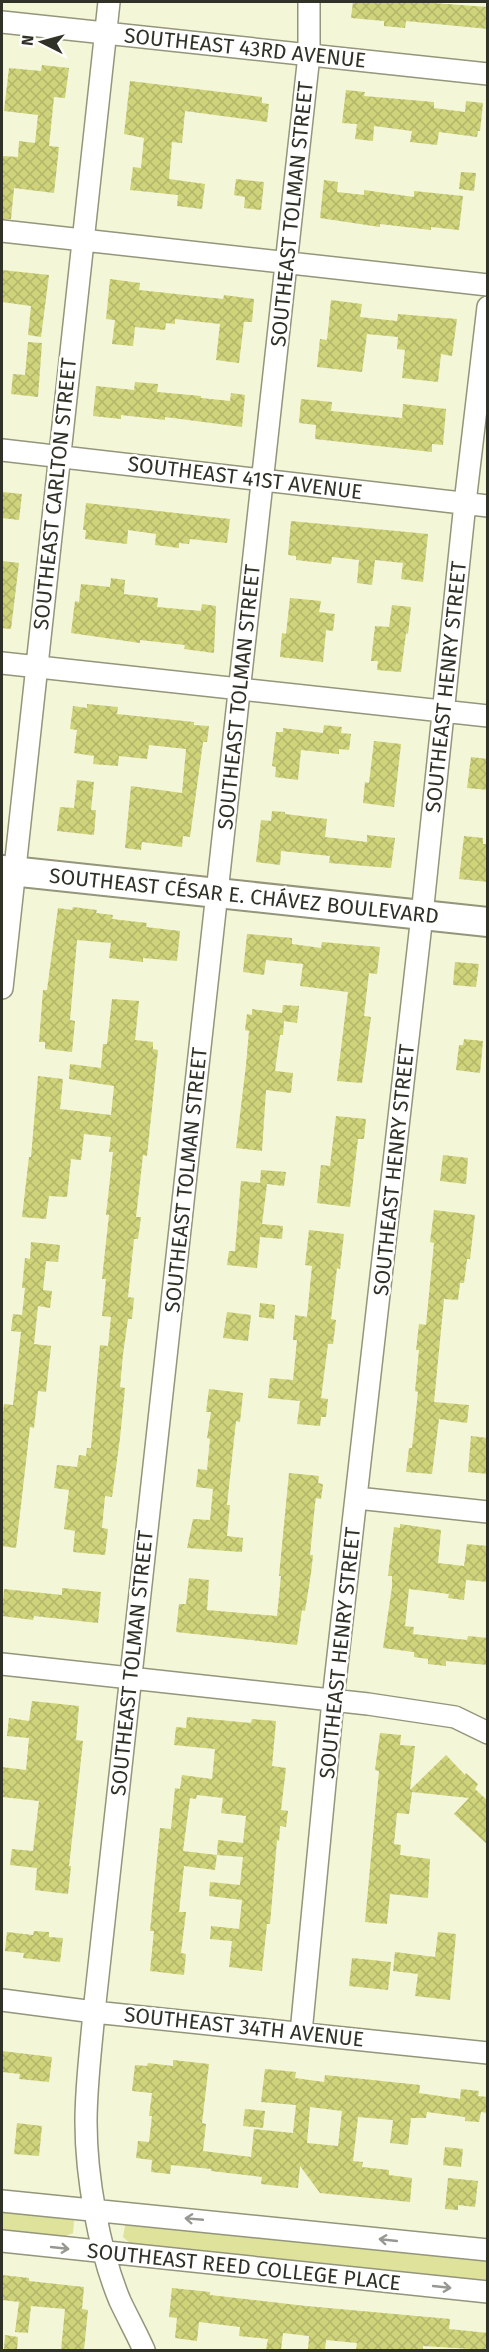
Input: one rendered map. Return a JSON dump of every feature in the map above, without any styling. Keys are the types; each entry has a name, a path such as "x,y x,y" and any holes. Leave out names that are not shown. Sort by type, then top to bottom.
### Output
{"street":[{"name":"SOUTHEAST CARLTON STREET","path":"2,988 8,871 36,667 109,2"},
{"name":"SOUTHEAST TOLMAN STREET","path":"144,2350 120,2301 95,2211 88,2175 86,2121 94,2012 309,55 309,2"},
{"name":"SOUTHEAST 43RD AVENUE","path":"2,22 488,74"},
{"path":"2,231 488,285"},
{"name":"SOUTHEAST HENRY STREET","path":"302,2033 333,1700 445,711 465,503 488,308"},
{"name":"SOUTHEAST 41ST AVENUE","path":"2,450 488,506"},
{"path":"2,663 488,716"},
{"name":"SOUTHEAST CÉSAR E. CHÁVEZ BOULEVARD","path":"8,871 488,922"},
{"path":"357,1498 488,1512"},
{"path":"2,1664 333,1700 455,1717 488,1733"},
{"name":"SOUTHEAST 34TH AVENUE","path":"2,2000 94,2012 488,2053"},
{"name":"SOUTHEAST REED COLLEGE PLACE","path":"2,2201 488,2250"},
{"name":"SOUTHEAST REED COLLEGE PLACE","path":"2,2241 488,2292"}],"green space":[{"path":"2,2207 71,2216 74,2221 73,2233 63,2237 2,2231"},
{"path":"129,2222 487,2259 487,2282 132,2245 123,2237 125,2226"}],"building":[{"path":"353,2 420,2 488,7 488,29 406,21 405,28 384,26 384,21 351,18"},
{"path":"42,65 69,68 65,98 54,97 49,146 59,147 54,193 14,188 11,219 2,219 2,156 18,157 19,141 35,143 38,115 4,111 9,68 41,71"},
{"path":"130,81 262,97 262,103 269,104 267,122 185,111 182,143 172,142 169,179 205,184 202,209 177,206 178,195 130,190 133,167 141,168 144,138 124,134"},
{"path":"346,90 365,92 364,96 434,102 434,108 465,112 466,101 483,103 480,131 477,137 439,132 437,145 410,142 412,131 374,126 373,141 355,139 357,124 342,123"},
{"path":"461,172 476,173 474,191 459,189"},
{"path":"236,179 264,182 261,210 244,208 245,197 234,195"},
{"path":"324,180 338,182 337,192 364,195 364,190 414,197 414,191 463,196 459,230 431,227 431,230 380,224 380,227 320,218"},
{"path":"2,270 49,275 41,337 28,335 31,306 2,302"},
{"path":"110,279 140,283 139,290 223,299 224,295 254,299 252,322 244,322 239,363 216,360 220,324 175,319 175,324 166,323 165,330 135,327 133,346 112,344 115,320 106,319"},
{"path":"331,300 362,304 360,317 397,321 398,314 457,319 452,356 441,354 438,382 402,378 405,350 397,349 398,337 367,334 362,372 317,367 320,339 327,340"},
{"path":"28,342 42,343 38,397 11,394 13,374 25,375"},
{"path":"135,382 158,384 157,392 201,396 201,398 230,401 231,393 245,395 242,427 165,417 165,420 121,415 121,419 93,416 96,386 134,390"},
{"path":"301,399 332,402 331,411 402,418 403,404 446,409 443,445 432,444 432,452 315,439 316,425 299,423"},
{"path":"2,492 22,494 19,520 2,518"},
{"path":"86,503 230,519 227,543 190,539 189,544 179,543 179,548 155,545 156,534 128,530 127,544 85,539 86,530 83,530"},
{"path":"291,521 428,534 423,582 401,579 403,563 375,560 372,585 357,583 359,560 332,557 331,564 296,560 296,556 288,555"},
{"path":"2,561 19,563 11,629 2,628"},
{"path":"111,578 125,580 124,594 158,598 157,607 201,611 202,604 216,606 214,653 184,649 185,645 140,640 140,643 71,633 75,601 79,602 81,584 110,587"},
{"path":"290,598 321,601 319,612 335,614 333,631 326,630 323,662 280,657 282,633 286,634"},
{"path":"392,605 411,607 401,672 377,670 378,661 371,661 375,626 389,627"},
{"path":"87,704 118,707 117,714 194,722 194,725 209,726 207,742 203,742 190,837 183,836 182,847 142,842 141,850 125,848 131,786 182,793 186,749 149,745 147,759 119,756 118,766 93,764 94,756 74,753 77,730 70,729 73,706 87,708"},
{"path":"324,725 342,727 341,733 351,734 349,750 339,749 339,754 301,750 298,780 275,777 276,767 272,766 276,732 283,732 283,728 323,733"},
{"path":"374,741 401,744 394,807 363,803 365,782 369,783"},
{"path":"471,757 488,759 488,790 467,788"},
{"path":"77,780 94,782 91,810 96,810 94,835 57,831 60,807 74,808"},
{"path":"272,811 327,819 325,837 367,842 367,835 395,838 391,868 329,863 330,856 281,851 280,865 256,862 261,820 271,821"},
{"path":"464,836 483,838 483,844 488,844 488,882 459,879"},
{"path":"73,907 97,910 96,913 113,915 112,919 147,923 146,927 180,931 177,961 143,958 143,962 109,958 111,943 77,940 70,1020 75,1021 72,1052 45,1049 45,1042 39,1042 43,990 47,990 58,908 72,910"},
{"path":"247,934 292,938 292,944 321,948 322,942 380,947 377,974 369,973 364,1016 371,1017 362,1083 337,1081 348,992 300,986 303,964 266,960 264,975 243,972"},
{"path":"455,962 479,964 476,987 453,985"},
{"path":"112,999 139,1001 135,1040 153,1042 153,1049 158,1050 147,1156 143,1155 136,1217 141,1217 138,1239 134,1239 128,1297 134,1298 132,1319 128,1319 123,1354 120,1387 125,1388 120,1438 112,1497 105,1496 102,1528 108,1529 105,1555 73,1552 75,1531 64,1529 69,1490 54,1488 57,1465 77,1467 79,1455 86,1456 87,1448 91,1448 100,1345 108,1346 111,1317 102,1316 106,1279 102,1279 113,1152 109,1152 111,1137 84,1134 81,1160 71,1159 67,1197 49,1196 46,1219 22,1217 29,1157 31,1157 38,1076 63,1079 60,1109 111,1115 114,1086 69,1079 70,1064 101,1068 103,1044 107,1044"},
{"path":"283,1005 299,1006 297,1023 284,1021 275,1071 293,1073 291,1093 266,1090 262,1151 236,1148 249,1031 245,1030 247,1014 252,1015 252,1009 282,1013"},
{"path":"464,1039 483,1041 480,1073 456,1070 459,1045 463,1045"},
{"path":"336,1116 366,1119 364,1139 358,1139 350,1207 317,1203 321,1165 330,1166"},
{"path":"443,1155 468,1158 466,1184 440,1181"},
{"path":"261,1170 286,1172 284,1186 267,1184 262,1224 283,1226 282,1239 260,1237 257,1268 227,1265 229,1251 235,1251 241,1181 260,1183"},
{"path":"434,1210 475,1215 470,1259 467,1259 464,1283 460,1283 458,1300 444,1299 434,1402 469,1405 467,1423 439,1419 432,1474 406,1472 409,1448 412,1448 418,1392 415,1391 419,1324 426,1325 434,1243 430,1242"},
{"path":"309,1230 344,1234 331,1319 336,1320 333,1344 328,1344 321,1398 328,1399 326,1417 321,1417 320,1426 297,1424 300,1401 268,1398 270,1378 293,1380 297,1340 293,1340 295,1315 307,1317 312,1266 305,1265"},
{"path":"31,1242 60,1245 58,1262 46,1261 43,1290 52,1291 50,1308 38,1306 34,1344 51,1346 46,1392 38,1391 34,1428 30,1427 16,1548 2,1546 2,1423 4,1404 13,1405 21,1332 11,1331 13,1314 22,1315 25,1258 30,1259"},
{"path":"260,1303 275,1305 274,1319 259,1317"},
{"path":"227,1312 251,1315 248,1341 223,1338"},
{"path":"209,1389 243,1393 240,1422 236,1421 227,1505 230,1505 227,1536 243,1538 242,1552 187,1548 193,1519 210,1520 213,1489 196,1487 198,1469 207,1470 210,1439 207,1438 211,1412 206,1412"},
{"path":"471,1436 488,1438 488,1474 468,1472"},
{"path":"289,1473 319,1476 318,1483 323,1484 321,1499 316,1498 315,1504 310,1555 313,1555 311,1573 297,1645 176,1632 179,1604 186,1604 189,1578 209,1580 207,1610 277,1616"},
{"path":"400,1524 441,1530 438,1563 464,1566 467,1544 488,1546 488,1582 466,1580 464,1600 448,1598 449,1594 409,1589 405,1626 414,1627 413,1634 467,1640 468,1636 488,1638 488,1665 446,1661 446,1666 428,1664 428,1659 414,1657 414,1652 383,1648 392,1587 392,1576 388,1576 394,1527 400,1528"},
{"path":"62,1588 101,1592 98,1623 34,1616 33,1620 2,1616 4,1589 62,1595"},
{"path":"32,1701 79,1706 76,1740 83,1741 68,1894 35,1890 37,1868 10,1865 12,1849 33,1851 39,1801 2,1797 2,1767 26,1770 29,1738 7,1736 9,1718 29,1721"},
{"path":"187,1717 251,1723 252,1719 276,1721 272,1766 286,1768 281,1810 288,1811 286,1827 280,1826 279,1841 277,1840 270,1924 267,1924 262,1971 229,1967 232,1941 210,1939 211,1926 239,1929 242,1900 209,1896 210,1882 240,1885 243,1857 217,1855 215,1870 184,1866 179,1912 186,1912 181,1953 186,1954 184,1975 150,1971 154,1931 150,1931 160,1828 171,1829 175,1788 180,1789 182,1775 212,1779 215,1749 174,1745 176,1727 186,1728","holes":["197,1795 223,1798 221,1813 246,1816 243,1843 218,1840 217,1855 183,1851 190,1798 196,1799"]},
{"path":"380,1733 401,1735 400,1745 415,1746 410,1790 446,1755 465,1775 466,1773 478,1784 475,1789 488,1801 488,1845 454,1814 469,1798 412,1792 409,1814 397,1813 394,1844 401,1845 400,1855 430,1859 428,1898 390,1894 387,1924 365,1922 379,1771 375,1770"},
{"path":"34,1931 49,1932 49,1937 63,1938 60,1962 23,1958 24,1953 5,1951 7,1932 33,1935"},
{"path":"438,1932 456,1934 450,2000 415,1996 418,1974 393,1971 395,1952 435,1957"},
{"path":"352,1958 391,1962 388,1990 349,1986"},
{"path":"2,2051 52,2057 49,2082 19,2079 20,2074 2,2072"},
{"path":"173,2060 209,2064 202,2123 206,2124 203,2151 251,2157 254,2129 293,2133 296,2105 261,2102 265,2069 296,2072 295,2078 324,2082 325,2075 420,2085 419,2093 460,2099 461,2089 479,2091 478,2096 488,2097 488,2113 481,2112 479,2122 465,2121 465,2117 427,2112 426,2118 411,2118 408,2145 390,2143 393,2120 358,2117 353,2161 363,2162 362,2167 389,2170 389,2175 412,2178 410,2202 320,2193 300,2166 298,2188 261,2184 262,2177 211,2171 211,2169 171,2165 170,2174 151,2172 152,2160 136,2158 138,2141 149,2142 152,2093 132,2091 135,2065 147,2066 148,2063 173,2066","holes":["310,2107 342,2111 338,2146 307,2143"]},
{"path":"245,2109 265,2111 263,2128 243,2126"},
{"path":"17,2123 42,2126 39,2156 14,2154"},
{"path":"445,2147 463,2149 461,2167 443,2165"},
{"path":"448,2178 478,2181 475,2207 458,2205 458,2210 445,2209"},
{"path":"2,2275 29,2278 29,2281 84,2287 82,2309 88,2310 84,2350 61,2350 65,2309 31,2306 28,2333 15,2332 19,2302 2,2300"},
{"path":"172,2288 210,2292 210,2295 306,2306 450,2319 449,2329 488,2333 488,2350 423,2346 423,2350 356,2350 357,2343 326,2340 325,2350 308,2350 309,2336 283,2333 281,2350 266,2350 268,2339 239,2336 240,2327 199,2322 197,2341 175,2338 177,2318 169,2317"},
{"path":"5,2335 18,2337 17,2350 4,2350"}]}
